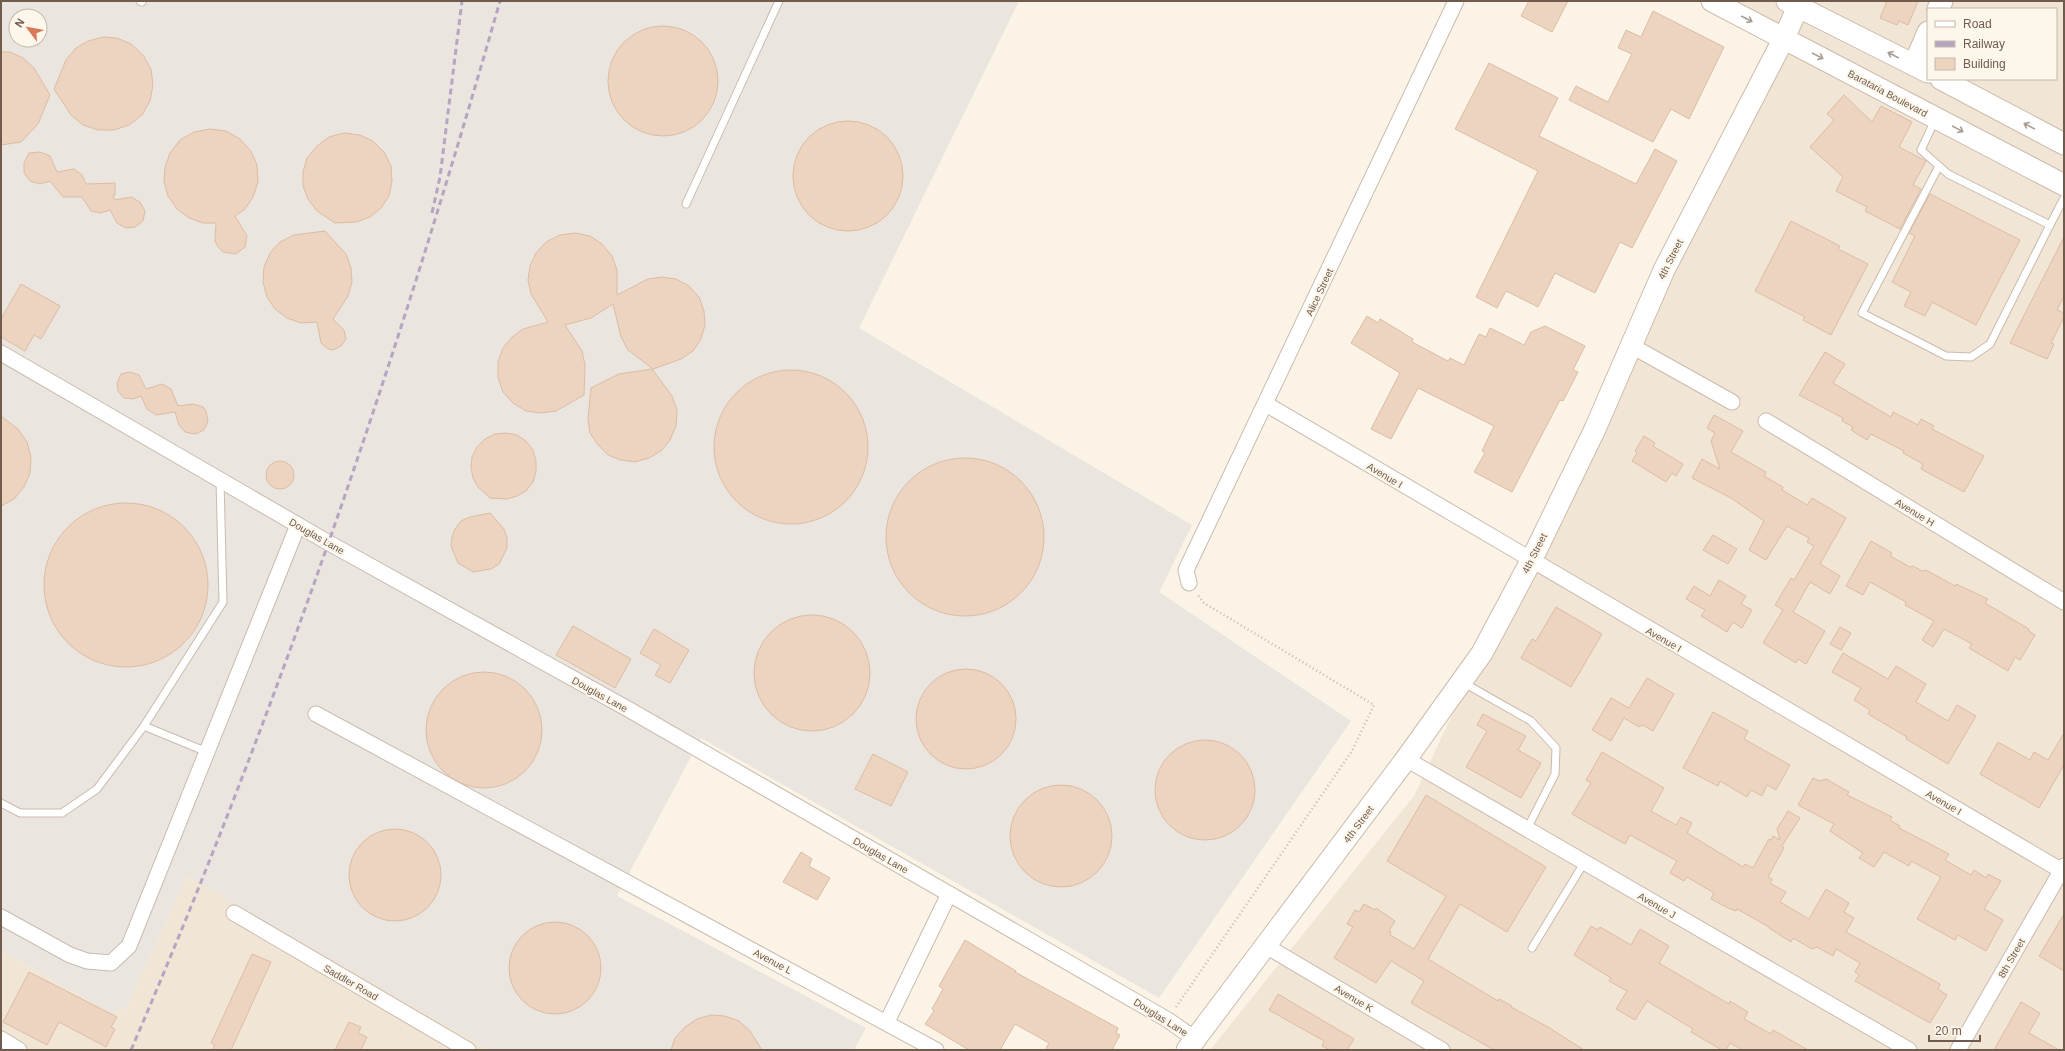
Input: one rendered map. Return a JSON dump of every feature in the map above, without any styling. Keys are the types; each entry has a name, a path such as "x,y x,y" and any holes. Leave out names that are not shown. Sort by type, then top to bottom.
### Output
{"main road":[{"name":"Barataria Boulevard","path":"1712,1 2064,185"},
{"name":"4th Street","path":"1191,1045 1406,759 1482,653 1531,561 1595,429 1630,345 1664,270 1784,38 1792,4"},
{"path":"1792,4 1921,69 1927,37"},
{"path":"1943,80 2064,144"}],"street":[{"name":"Alice Street","path":"1189,583 1186,570 1456,1"},
{"path":"1630,345 1732,402"},
{"name":"Douglas Lane","path":"1,353 298,525 628,709 1168,1020 1191,1045"},
{"name":"Avenue I","path":"1266,404 1531,561 2063,869"},
{"name":"Avenue H","path":"1766,421 2064,602"},
{"path":"1,917 70,955 87,961 111,963 130,946 298,525"},
{"name":"Avenue L","path":"316,714 887,1022 936,1050"},
{"name":"Avenue J","path":"1406,759 1909,1050"},
{"name":"8th Street","path":"1958,1050 2063,869"},
{"path":"887,1022 949,894"},
{"name":"Saddler Road","path":"234,914 468,1050"},
{"name":"Avenue K","path":"1266,946 1442,1050"},
{"path":"1,1039 19,1050"}],"lane":[{"path":"686,204 779,1"},
{"path":"1936,118 1921,150 1948,174 2050,225"},
{"path":"1939,166 1862,313 1946,356 1971,357 1990,344 2064,198"},
{"path":"1,803 20,812 62,813 97,789 144,726 222,602 220,480"},
{"path":"1462,682 1531,721 1556,748 1555,774 1528,829"},
{"path":"144,726 207,752"},
{"path":"1532,948 1584,863"}],"path":[{"path":"1168,1020 1352,751 1374,705 1204,603 1189,583"}],"shaded area":[{"path":"1,1 1019,1 859,328 1192,525 1159,592 1351,721 1159,998 701,738 617,896 866,1028 854,1050 489,1050 187,876 126,1008 110,1013 1,950"},
{"path":"1722,1 2064,1 2064,1050 1210,1050 1414,796 1776,26"},
{"path":"187,876 272,923 489,1050 1,1050 1,950 110,1013 126,1008"}],"building":[{"path":"1529,1 1568,1 1552,32 1521,16"},
{"path":"1887,1 1918,1 1908,25 1899,21 1897,25 1880,18"},
{"path":"1653,11 1724,47 1689,119 1671,109 1653,142 1569,100 1576,86 1608,102 1632,54 1618,48 1626,30 1641,37"},
{"path":"663,26 684,30 694,35 702,42 709,50 714,60 718,81 714,102 709,112 702,120 694,127 684,132 663,136 642,132 632,127 624,120 617,112 612,102 608,81 612,60 617,50 624,42 632,35 642,30"},
{"path":"103,37 117,38 131,44 143,55 151,69 153,85 150,101 142,115 129,125 114,130 98,130 83,125 71,115 54,89 66,60 76,48 88,41"},
{"path":"1,52 10,52 23,58 34,68 50,95 38,124 21,142 1,145"},
{"path":"1489,63 1558,98 1539,136 1636,184 1655,149 1677,161 1632,248 1620,242 1595,293 1555,273 1538,307 1506,291 1497,308 1476,297 1538,171 1455,129"},
{"path":"1844,95 1872,122 1881,106 1912,122 1899,147 1926,161 1913,185 1921,189 1900,229 1865,211 1867,207 1836,191 1843,177 1810,147 1834,120 1827,114"},
{"path":"848,121 869,125 879,130 887,137 894,145 899,155 903,176 899,197 894,207 887,215 879,222 869,227 848,231 827,227 817,222 809,215 802,207 797,197 793,176 797,155 802,145 809,137 817,130 827,125"},
{"path":"210,129 226,131 240,139 251,151 257,165 258,182 253,197 245,209 235,216 247,236 245,247 236,254 223,252 218,247 215,241 216,223 203,223 189,218 177,209 168,196 164,182 165,167 170,153 180,140 194,132"},
{"path":"344,133 360,135 373,141 384,152 391,166 392,181 389,196 381,208 370,217 356,222 335,223 317,211 308,199 303,186 303,172 307,158 317,146 329,137"},
{"path":"40,152 50,156 57,172 74,169 82,175 86,184 115,183 115,195 113,195 115,200 131,197 140,202 145,211 143,221 135,227 126,228 117,223 110,210 101,213 91,211 82,197 63,197 50,181 40,184 30,181 24,173 24,163 29,153"},
{"path":"1930,194 2020,240 1976,325 1932,302 1925,316 1904,306 1911,292 1892,282 1915,236 1909,233"},
{"path":"1791,221 1840,246 1838,249 1868,264 1831,335 1803,320 1805,317 1755,291"},
{"path":"325,231 346,254 351,268 352,282 348,296 333,319 344,330 346,339 341,346 333,350 328,349 321,343 317,322 301,323 287,318 275,309 267,297 263,282 264,267 270,253 280,242 294,235"},
{"path":"575,233 590,236 602,244 612,256 617,270 617,295 648,279 662,277 676,279 689,286 699,297 704,311 705,325 701,339 693,351 681,359 653,369 628,350 621,337 613,304 591,318 565,325 582,351 585,365 584,395 556,411 541,413 526,411 513,403 503,392 498,377 498,362 503,348 512,337 523,329 548,322 531,294 528,280 530,266 536,253 546,242 560,235"},
{"path":"2064,237 2064,296 2057,310 2064,313 2064,317 2051,343 2054,344 2047,359 2010,343"},
{"path":"21,284 60,306 41,339 34,335 25,351 1,337 1,319"},
{"path":"1367,316 1378,323 1380,319 1413,339 1412,342 1448,361 1450,358 1464,365 1479,334 1486,337 1490,328 1524,345 1531,332 1545,326 1585,346 1573,370 1578,372 1563,401 1560,400 1512,492 1474,472 1485,453 1482,451 1494,426 1418,388 1391,439 1371,429 1400,373 1351,343"},
{"path":"1825,352 1845,364 1833,383 1891,417 1893,412 1918,425 1921,419 1934,426 1932,429 1984,456 1964,492 1921,469 1923,464 1903,453 1904,451 1871,434 1867,440 1851,430 1853,427 1842,421 1843,418 1799,395"},
{"path":"652,369 672,396 677,410 676,426 670,440 661,451 649,458 635,462 621,460 608,455 598,445 590,433 588,419 591,388 619,374"},
{"path":"783,370 799,370 821,375 846,392 863,417 867,432 867,462 863,477 846,502 821,519 799,524 783,524 761,519 742,507 731,496 719,477 714,455 714,439 719,417 731,398 742,387 761,375"},
{"path":"130,372 139,375 146,389 162,384 171,389 178,406 193,404 203,407 206,411 208,421 204,430 195,434 185,432 179,425 175,412 156,415 147,409 141,396 133,399 124,398 118,391 117,383 121,374"},
{"path":"1714,415 1743,431 1731,452 1766,472 1764,476 1783,487 1782,490 1807,505 1812,498 1846,518 1820,564 1840,576 1830,594 1810,582 1793,612 1825,631 1806,664 1798,659 1796,663 1763,643 1783,610 1775,605 1791,578 1794,580 1814,546 1807,542 1809,538 1787,526 1766,560 1749,550 1764,521 1731,498 1692,478 1702,459 1720,469 1711,441 1715,433 1707,428"},
{"path":"1,416 18,429 27,442 31,457 30,473 24,487 14,499 1,506"},
{"path":"506,433 517,435 526,441 533,450 536,461 536,472 533,482 526,491 507,499 490,498 478,487 473,478 471,467 472,457 477,447 485,439 495,434"},
{"path":"1644,436 1655,443 1653,446 1683,464 1676,476 1672,473 1666,482 1632,461 1637,453 1635,451"},
{"path":"973,458 988,461 1002,467 1021,481 1031,493 1041,514 1044,537 1041,560 1031,581 1021,593 1009,603 988,613 973,616 957,616 942,613 921,603 909,593 899,581 889,560 887,552 886,529 889,514 899,493 909,481 921,471 942,461 950,459"},
{"path":"280,461 290,465 294,475 290,485 280,489 270,485 266,475 270,465"},
{"path":"118,503 134,503 157,509 172,517 184,527 194,539 205,561 208,585 205,609 194,631 184,643 172,653 150,664 134,667 118,667 102,664 80,653 68,643 58,631 47,609 44,593 44,577 47,561 58,539 68,527 80,517 102,506"},
{"path":"490,513 504,529 507,538 507,548 499,564 491,569 473,572 458,563 451,546 452,537 455,529 461,521 470,517"},
{"path":"1713,535 1737,549 1728,564 1703,550"},
{"path":"1871,541 1892,553 1890,556 1910,567 1913,566 1922,571 1926,570 1955,586 1956,584 1988,599 1985,603 2029,629 2028,630 2035,635 2020,660 2015,657 2008,671 1969,648 1972,644 1944,629 1933,647 1922,640 1934,621 1905,605 1906,602 1870,582 1863,595 1846,586"},
{"path":"1719,580 1746,596 1741,604 1752,610 1742,628 1733,622 1727,632 1701,616 1705,610 1686,599 1694,586 1710,596"},
{"path":"1556,607 1602,634 1571,687 1521,658 1532,639 1536,641"},
{"path":"812,615 834,619 853,632 866,651 870,673 866,695 853,714 834,727 812,731 790,727 771,714 758,695 754,673 758,651 771,632 790,619"},
{"path":"573,626 631,659 615,688 556,655"},
{"path":"1840,627 1851,633 1841,650 1830,644"},
{"path":"654,629 689,650 670,683 655,675 661,665 640,653"},
{"path":"1843,653 1888,679 1896,666 1926,684 1916,702 1948,721 1957,705 1976,716 1948,764 1868,714 1870,710 1854,700 1861,688 1832,672"},
{"path":"966,669 985,672 1002,683 1013,700 1016,719 1013,738 1002,755 985,766 966,769 947,766 930,755 919,738 916,719 919,700 930,683 947,672"},
{"path":"484,672 506,676 525,689 538,708 542,730 538,752 525,771 506,784 484,788 462,784 443,771 430,752 426,730 430,708 443,689 462,676"},
{"path":"1647,678 1674,694 1653,731 1643,725 1639,727 1624,718 1611,741 1592,730 1611,698 1629,708"},
{"path":"1713,712 1748,731 1744,739 1790,765 1776,790 1767,785 1762,796 1751,790 1747,797 1720,781 1718,786 1683,768"},
{"path":"1483,714 1526,736 1518,750 1541,763 1521,798 1466,767 1487,731 1477,725"},
{"path":"2064,733 2064,765 2039,808 1980,774 1998,742 2030,760 2034,752 2048,760"},
{"path":"1205,740 1224,743 1241,754 1252,771 1255,790 1252,809 1241,826 1224,837 1205,840 1186,837 1169,826 1158,809 1155,790 1158,771 1169,754 1186,743"},
{"path":"1602,752 1664,788 1651,811 1676,825 1681,817 1692,823 1687,833 1743,867 1745,864 1753,868 1769,839 1771,840 1773,836 1780,840 1777,829 1788,811 1800,818 1782,846 1784,848 1768,877 1772,879 1770,883 1786,892 1780,902 1809,919 1826,889 1849,903 1844,912 1854,918 1846,932 1940,984 1938,989 1947,995 1930,1023 1855,981 1859,975 1855,972 1860,963 1836,949 1833,956 1817,947 1812,949 1793,938 1791,942 1769,927 1737,909 1736,911 1728,908 1711,899 1714,893 1687,877 1684,881 1670,873 1677,861 1630,835 1625,844 1572,814 1591,783 1586,780"},
{"path":"873,754 908,772 891,806 855,789"},
{"path":"1813,778 1819,781 1826,779 1849,792 1847,795 1892,817 1890,820 1900,826 1899,828 1949,854 1945,860 1971,875 1974,870 1986,878 1988,874 2001,881 1984,909 2003,920 1986,951 1958,935 1955,940 1917,919 1941,877 1911,861 1909,866 1884,852 1874,867 1859,858 1863,853 1830,831 1834,824 1798,805"},
{"path":"1061,785 1081,789 1097,800 1108,816 1112,836 1108,856 1097,872 1081,883 1061,887 1041,883 1025,872 1014,856 1010,836 1014,816 1025,800 1041,789"},
{"path":"1426,795 1546,867 1507,932 1460,904 1428,959 1498,1001 1499,999 1548,1027 1584,1050 1494,1050 1411,1003 1424,981 1391,961 1376,983 1334,958 1353,927 1347,924 1355,910 1359,912 1364,904 1375,910 1376,908 1395,921 1389,931 1391,932 1390,935 1414,949 1446,896 1387,861"},
{"path":"395,829 413,833 427,843 437,857 441,875 437,893 427,907 413,917 395,921 377,917 363,907 353,893 349,875 353,857 363,843 377,833"},
{"path":"801,852 812,859 809,866 830,878 817,900 783,882"},
{"path":"2064,914 2064,971 2039,956"},
{"path":"555,922 564,923 581,930 593,942 600,959 600,977 593,994 581,1006 564,1013 555,1014 546,1013 529,1006 517,994 510,977 509,968 510,959 517,942 529,930 546,923"},
{"path":"1591,926 1598,930 1600,927 1631,945 1640,929 1669,946 1659,963 1729,1004 1730,1001 1748,1012 1744,1019 1771,1034 1773,1030 1808,1050 1743,1050 1730,1043 1726,1050 1722,1050 1691,1032 1693,1029 1647,1001 1635,1020 1616,1009 1627,991 1609,981 1611,978 1574,955"},
{"path":"965,940 1016,971 1015,972 1118,1028 1116,1033 1120,1035 1112,1050 1045,1050 1049,1043 1015,1024 1000,1050 969,1050 925,1024 934,1011 932,1009 943,989 939,986"},
{"path":"252,954 271,962 231,1050 212,1050 215,1045 211,1043"},
{"path":"29,972 117,1017 111,1027 115,1029 106,1047 59,1022 47,1045 3,1022"},
{"path":"1278,994 1354,1039 1347,1050 1330,1050 1322,1046 1324,1041 1269,1010"},
{"path":"2021,1002 2040,1013 2029,1033 2059,1050 1994,1050"},
{"path":"711,1015 725,1016 739,1021 750,1031 762,1050 671,1050 675,1038 685,1027 697,1019"},
{"path":"349,1022 361,1027 358,1033 367,1037 361,1050 335,1050"}],"railway":[{"path":"432,213 440,177 462,1"},
{"path":"131,1050 185,922 236,792 332,532 420,268 500,1"}]}
